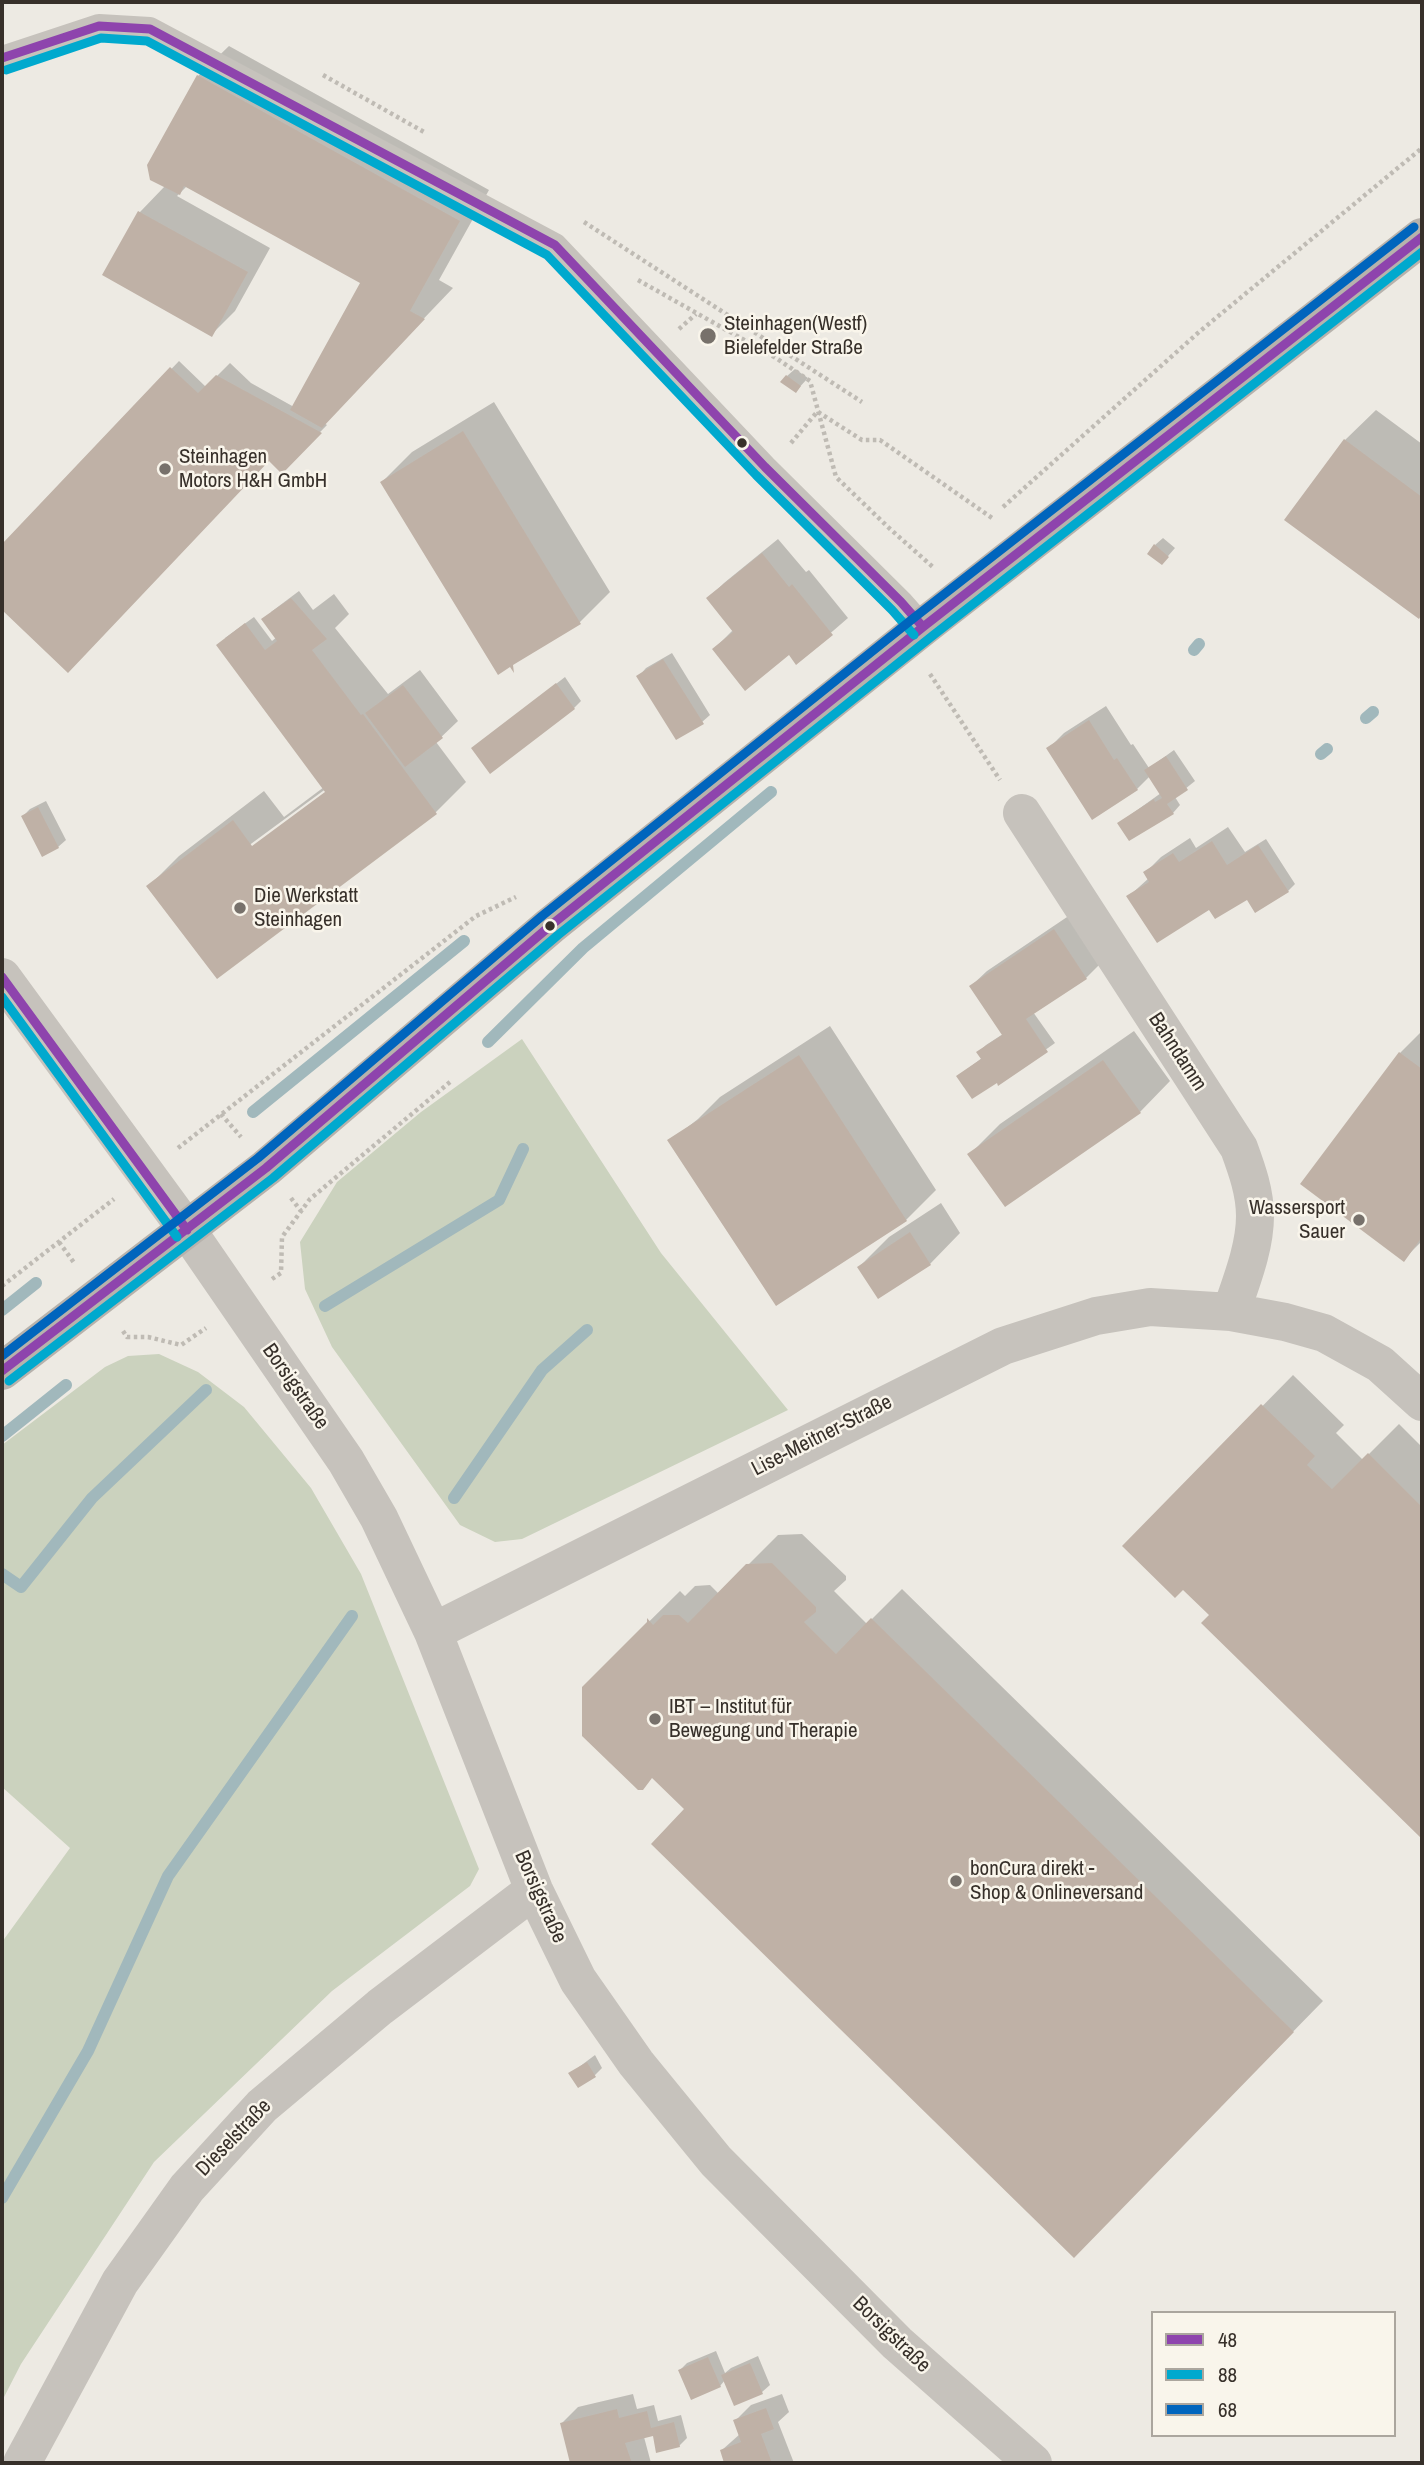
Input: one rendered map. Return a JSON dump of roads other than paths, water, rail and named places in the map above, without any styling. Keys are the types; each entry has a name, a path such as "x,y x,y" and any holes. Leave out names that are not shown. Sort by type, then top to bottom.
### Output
{"main road":[{"path":"2,1371 282,1154 912,615 1422,237"}],"street":[{"name":"Bahndamm","path":"1022,813 1239,1148 1251,1181 1255,1217 1248,1258 1231,1312"},
{"name":"Borsigstraße","path":"2,977 187,1230 346,1461 379,1518 433,1632 534,1890 578,1980 636,2063 716,2161 897,2343 1033,2463"},
{"name":"Lise-Meitner-Straße","path":"433,1632 1003,1346 1096,1315 1150,1307 1231,1312"},
{"path":"1231,1312 1285,1322 1324,1333 1380,1364 1422,1402"},
{"name":"Dieselstraße","path":"22,2463 120,2282 187,2188 262,2106 380,2007 534,1890"}],"lane":[{"path":"2,58 100,26 150,29 555,245 765,467 912,615"}],"waterway":[{"path":"1194,650 1199,644"},
{"path":"1366,718 1373,712"},
{"path":"1321,754 1327,749"},
{"path":"488,1042 583,948 771,792"},
{"path":"253,1112 464,941"},
{"path":"325,1306 499,1200 523,1149"},
{"path":"2,1310 36,1283"},
{"path":"454,1498 542,1370 587,1330"},
{"path":"2,1436 66,1385"},
{"path":"2,1574 21,1587 92,1498 206,1390"},
{"path":"2,2198 88,2051 168,1876 352,1616"}],"place":[{"name":"Steinhagen(Westf) Bielefelder Straße","path":"708,336"},
{"name":"Steinhagen Motors H&H GmbH","path":"165,469"},
{"name":"Die Werkstatt Steinhagen","path":"240,908"},
{"name":"Wassersport Sauer","path":"1359,1220"},
{"name":"IBT – Institut für Bewegung und Therapie","path":"655,1719"},
{"name":"bonCura direkt - Shop & Onlineversand","path":"956,1881"}]}
